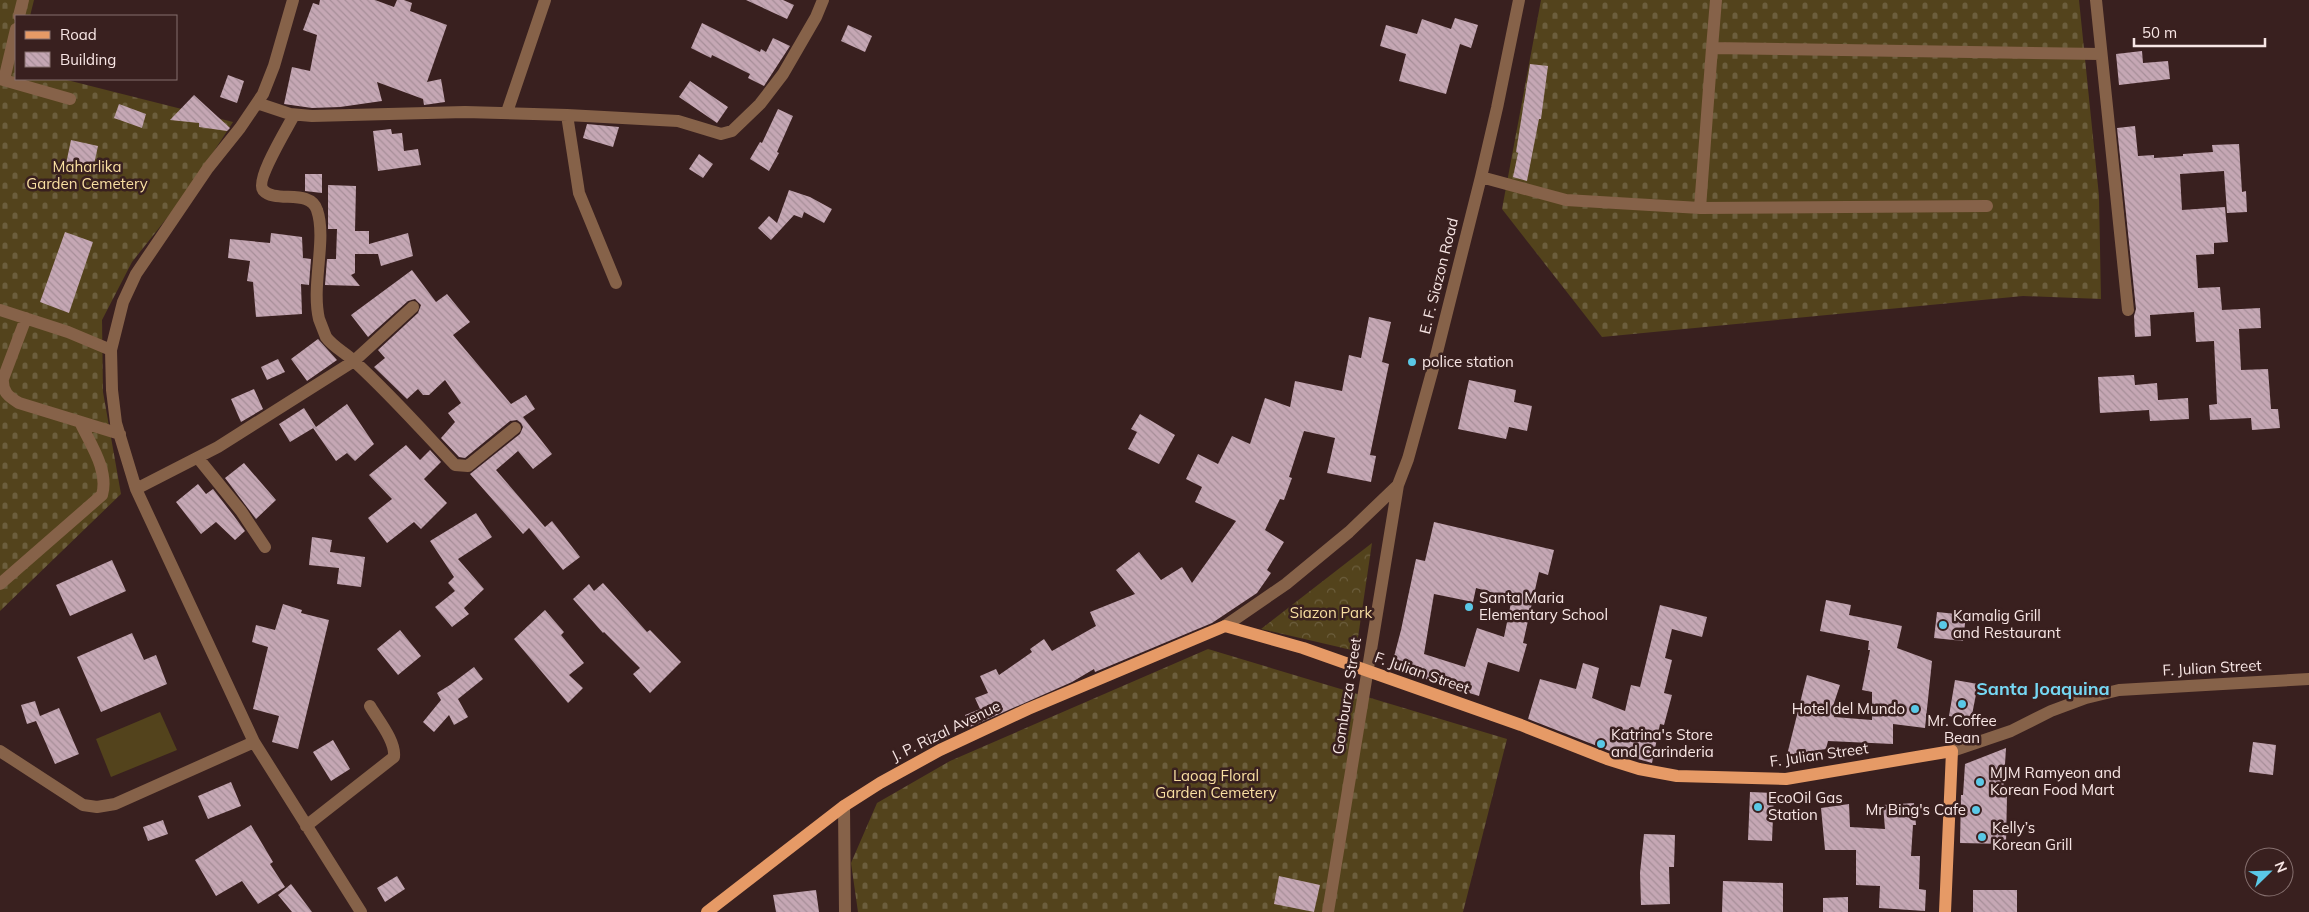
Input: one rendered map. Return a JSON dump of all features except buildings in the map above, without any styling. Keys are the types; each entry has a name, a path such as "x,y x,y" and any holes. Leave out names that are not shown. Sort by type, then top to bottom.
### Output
{"main road":[{"name":"F. Julian Street","path":"1225,626 1303,648 1521,725 1607,759 1639,769 1677,776 1786,779 1952,751"},
{"name":"J. P. Rizal Avenue","path":"707,912 844,806 940,750 1028,709 1225,626"},
{"path":"1945,912 1952,751"}],"street":[{"path":"19,15 23,0"},
{"path":"293,0 274,66 263,94 240,128 208,168 136,274 123,302 111,350 112,390 120,434 136,489 254,742 361,912"},
{"path":"507,112 545,0"},
{"path":"257,103 294,115 344,116 507,112 678,120 720,134 732,131 760,104 783,74 816,17 823,0"},
{"name":"E. F. Siazon Road","path":"1225,626 1286,584 1349,532 1398,485 1408,459 1428,388 1497,108 1519,0"},
{"path":"1700,208 1716,0"},
{"path":"2096,0 2100,54 2128,310"},
{"path":"15,33 2,80 70,99"},
{"path":"1712,48 2100,54"},
{"path":"294,115 266,167 260,184 262,190 270,194 306,200 317,208 320,228 316,275 319,318 327,337 354,360 455,465 468,466 515,428"},
{"path":"567,115 579,193 616,283"},
{"path":"1480,176 1566,200 1700,208 1987,206"},
{"path":"136,489 218,447 354,360 413,307"},
{"path":"0,310 68,332 111,350"},
{"path":"26,318 3,379 2,385 7,395 19,403 81,424 120,434"},
{"path":"0,584 102,495 106,484 81,424"},
{"path":"198,458 241,511 265,547"},
{"name":"Gomburza Street","path":"1328,912 1398,485"},
{"name":"F. Julian Street","path":"1952,751 2012,731 2051,711 2086,698 2119,690 2309,679"},
{"path":"306,826 394,757 394,750 390,740 370,706"},
{"path":"0,751 83,805 97,807 115,804 254,742"},
{"path":"844,806 845,912"}],"green space":[{"name":"Maharlika Garden Cemetery","path":"0,0 34,0 30,15 15,15 15,80 67,80 233,122 186,194 132,262 102,320 103,392 121,494 0,611"},
{"path":"1541,0 2079,0 2099,196 2101,299 2023,296 1602,337 1502,209"},
{"name":"Siazon Park","path":"1372,543 1356,651 1261,629"},
{"name":"Laoag Floral Garden Cemetery","path":"1208,649 1507,739 1463,912 858,912 851,863 877,803 950,761"},
{"path":"160,712 177,750 111,777 96,739"}],"place":[{"name":"police station","path":"1412,362"},
{"name":"Santa Maria Elementary School","path":"1469,607"},
{"name":"Kamalig Grill and Restaurant","path":"1943,625"},
{"name":"Mr. Coffee Bean","path":"1962,704"},
{"name":"Hotel del Mundo","path":"1915,709"},
{"name":"Katrina's Store and Carinderia","path":"1601,744"},
{"name":"MJM Ramyeon and Korean Food Mart","path":"1980,782"},
{"name":"EcoOil Gas Station","path":"1758,807"},
{"name":"Mr Bing's Cafe","path":"1976,810"},
{"name":"Kelly’s Korean Grill","path":"1982,837"}],"district":[{"name":"Santa Joaquina","path":"2043,689"}]}
